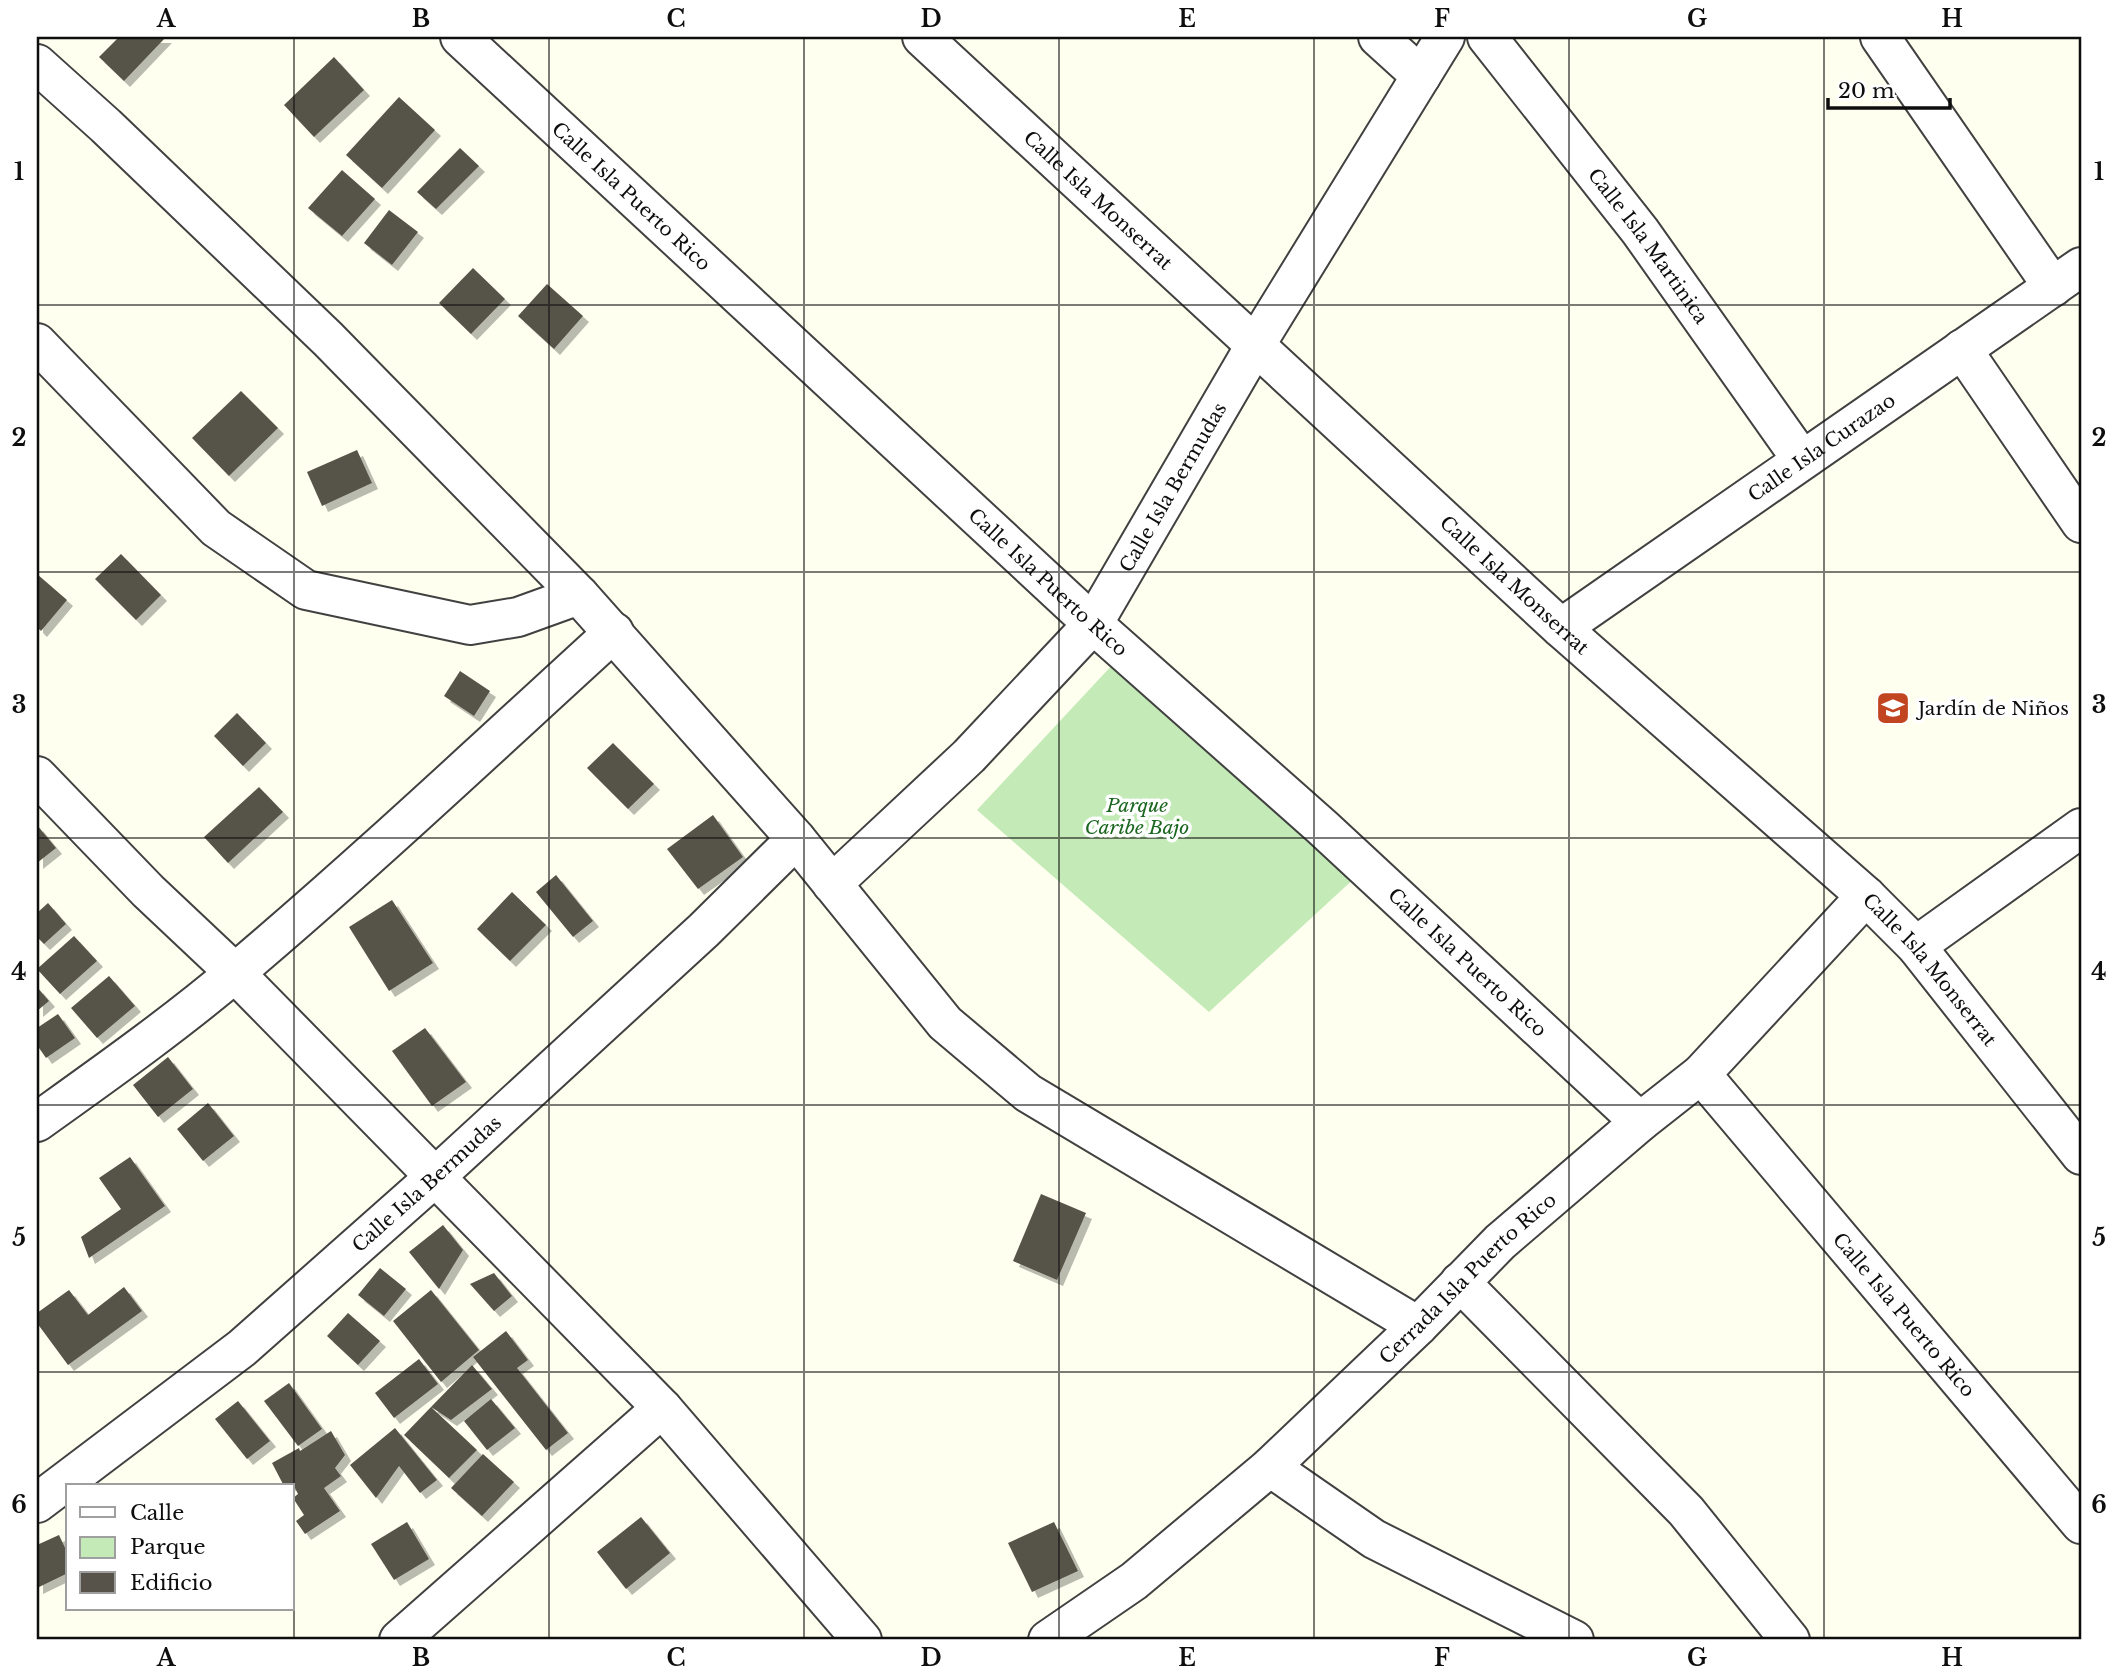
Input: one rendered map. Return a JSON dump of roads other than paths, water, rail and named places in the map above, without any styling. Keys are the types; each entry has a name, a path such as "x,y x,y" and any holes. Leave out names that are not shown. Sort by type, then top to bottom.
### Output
{"street":[{"name":"Calle Isla Puerto Rico","path":"460,37 1093,624 1322,827 1640,1122"},
{"name":"Calle Isla Monserrat","path":"922,37 1561,628 1866,896 1916,946 2081,1155"},
{"path":"1378,37 1421,76"},
{"name":"Calle Isla Bermudas","path":"832,884 969,756 1093,624 1256,344 1445,37"},
{"name":"Calle Isla Martinica","path":"1487,37 1640,231 1802,460"},
{"path":"1880,37 2067,277"},
{"path":"37,64 106,126 328,339 579,595 796,839 946,1023 1028,1093 1418,1326"},
{"name":"Calle Isla Curazao","path":"1561,628 2067,277"},
{"path":"37,343 216,528 306,590 470,625 518,617 579,595"},
{"path":"1962,349 2081,523"},
{"path":"37,1122 144,1045 235,973 432,799 614,632"},
{"path":"37,776 148,891 235,973 662,1408 862,1640"},
{"path":"1916,946 2081,828"},
{"name":"Calle Isla Bermudas","path":"37,1503 242,1348 435,1177 704,930 796,839"},
{"name":"Cerrada Isla Puerto Rico","path":"1048,1640 1134,1581 1270,1467 1418,1326 1500,1242 1640,1122 1701,1074 1866,896"},
{"name":"Calle Isla Puerto Rico","path":"1701,1074 2081,1524"},
{"path":"1460,1282 1686,1511 1790,1640"},
{"path":"400,1640 662,1408"},
{"path":"1270,1467 1374,1539 1525,1630 1574,1640"}],"place":[{"name":"Jardín de Niños","path":"1893,708"}],"park label":[{"name":"Parque Caribe Bajo","path":"1137,816"}]}
